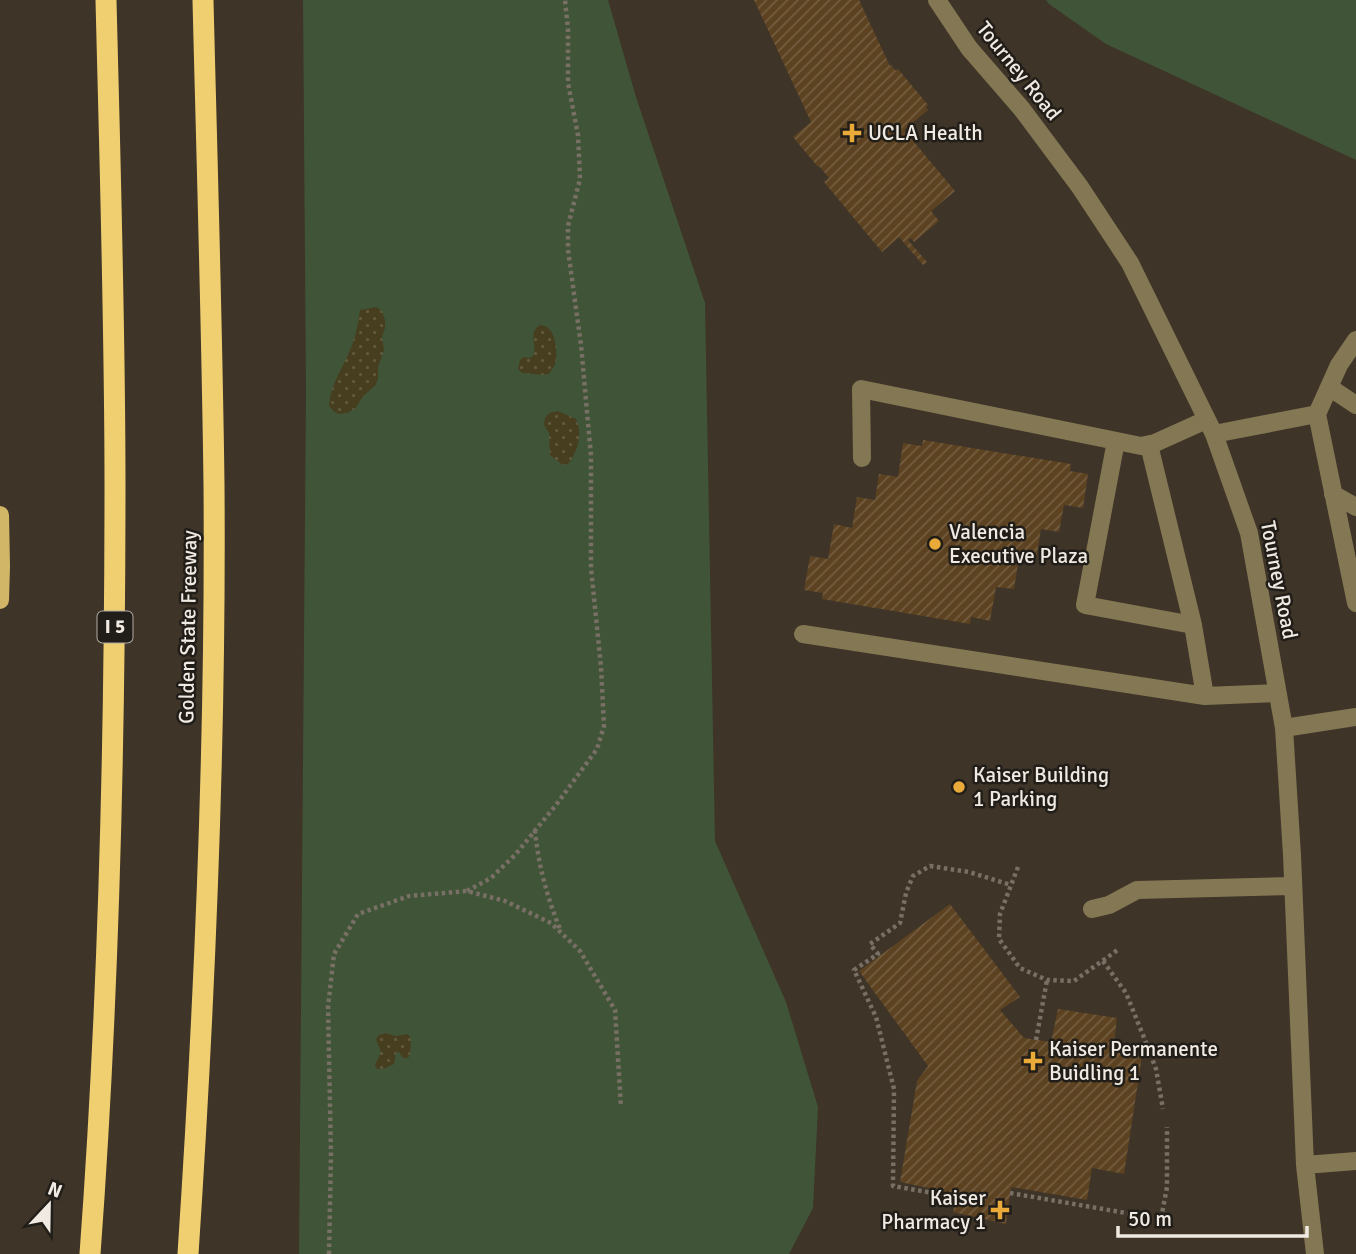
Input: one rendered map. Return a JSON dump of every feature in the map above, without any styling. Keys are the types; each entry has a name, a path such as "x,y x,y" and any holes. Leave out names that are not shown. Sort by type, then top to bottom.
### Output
{"highway":[{"name":"I 5","path":"90,1254 110,874 115,682 114,389 106,0"},
{"name":"Golden State Freeway","path":"188,1254 208,880 213,671 214,486 203,0"}],"main road":[{"path":"0,515 0,600"}],"street":[{"name":"Tourney Road","path":"937,0 969,48 1021,107 1080,187 1130,263 1210,427 1249,533 1284,728 1305,1165 1315,1254"},
{"path":"1356,340 1339,365 1317,414 1356,603"},
{"path":"1329,387 1356,405"},
{"path":"862,458 861,389 1141,446 1210,427 1317,414"},
{"path":"1116,441 1084,605 1193,625"},
{"path":"1149,444 1193,625 1205,696"},
{"path":"1333,494 1356,507"},
{"path":"803,634 1205,696 1278,693"},
{"path":"1284,728 1356,717"},
{"path":"1092,909 1109,905 1137,890 1293,886"},
{"path":"1305,1165 1356,1161"}],"path":[{"path":"467,891 491,878 515,855 597,749 604,726 591,569 592,456 568,250 568,226 580,179 578,135 568,82 565,0"},
{"path":"535,830 544,882 561,933"},
{"path":"956,1197 893,1186 894,1089 876,1017 854,970 878,954 870,944 900,923 906,893 913,876 930,866 969,872 1011,885"},
{"path":"1018,867 1000,914 999,939 1020,968 1047,980 1074,981 1119,949"},
{"path":"329,1254 331,1154 328,1007 334,954 358,914 409,896 467,891 505,901 551,923 580,951 615,1010 621,1107"},
{"path":"1103,961 1126,993 1156,1069 1163,1109"},
{"path":"1036,1040 1047,980"},
{"path":"1010,1193 1161,1219 1167,1187 1167,1127"}],"green space":[{"path":"303,0 608,0 636,97 705,303 715,841 786,1002 818,1107 813,1208 789,1254 299,1254 306,392"},
{"path":"1046,0 1356,0 1356,160 1106,44"}],"sand":[{"path":"376,307 382,311 385,320 382,337 384,350 378,367 378,379 355,409 339,414 329,405 332,390 353,343 360,310"},
{"path":"540,325 548,328 554,337 555,364 549,374 522,373 518,369 520,360 533,356 533,336"},
{"path":"558,411 576,419 579,431 574,454 568,464 563,465 550,455 549,433 544,425 549,413"},
{"path":"386,1033 395,1036 408,1034 411,1039 410,1054 408,1058 403,1058 399,1052 396,1053 394,1064 377,1069 375,1065 381,1052 376,1039"}],"building":[{"name":"UCLA Health","path":"754,0 859,0 890,66 896,71 898,69 928,105 928,110 904,130 955,191 931,211 939,221 914,242 911,238 908,240 927,262 923,265 899,237 882,252 824,182 829,178 793,137 811,122"},
{"name":"Valencia Executive Plaza","path":"923,440 1071,464 1070,471 1088,474 1083,508 1064,505 1059,532 1041,529 1036,559 1019,557 1014,589 996,587 990,621 971,617 970,624 822,599 823,593 804,590 810,556 828,559 834,524 852,528 857,497 875,500 879,474 898,477 903,443 922,446"},
{"name":"Kaiser Permanente Buidling 1","path":"950,904 1020,997 1000,1010 1024,1038 1051,1042 1058,1009 1117,1018 1113,1049 1142,1056 1124,1174 1092,1168 1087,1200 1011,1187 1006,1224 953,1212 957,1194 900,1182 917,1081 928,1066 859,971"}],"place":[{"name":"UCLA Health","path":"852,133"},
{"name":"Valencia Executive Plaza","path":"935,544"},
{"name":"Kaiser Building 1 Parking","path":"959,787"},
{"name":"Kaiser Permanente Buidling 1","path":"1033,1061"},
{"name":"Kaiser Pharmacy 1","path":"1000,1210"}]}
